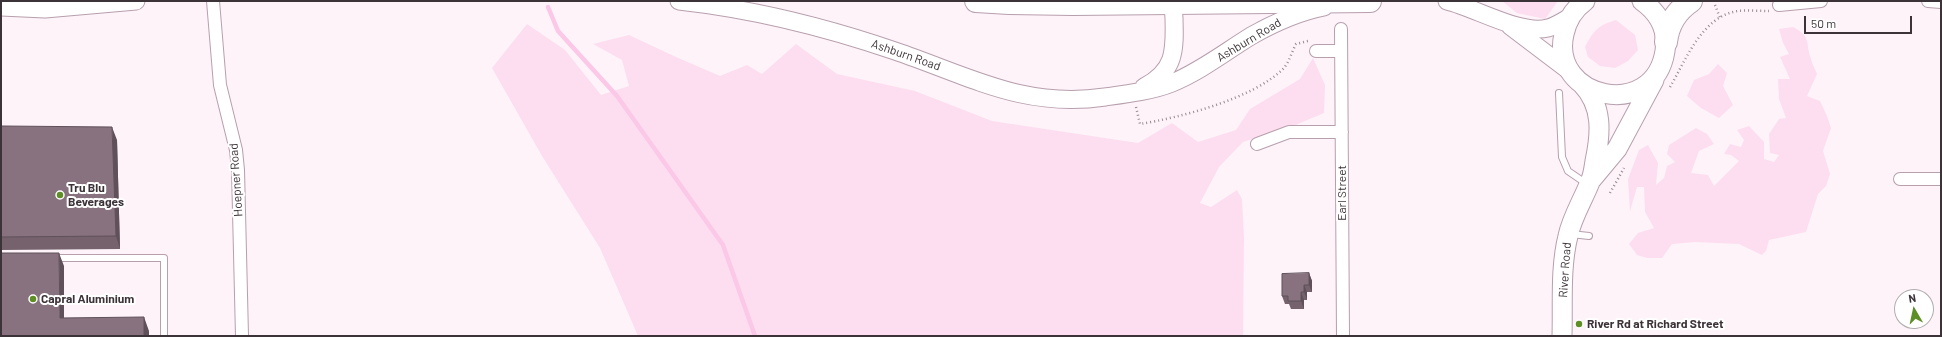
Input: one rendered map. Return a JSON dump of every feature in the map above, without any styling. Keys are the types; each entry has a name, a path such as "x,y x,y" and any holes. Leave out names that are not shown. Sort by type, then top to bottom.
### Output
{"highway":[{"path":"976,1 1009,3 1370,1"},
{"path":"1666,42 1667,30 1674,17 1678,11 1691,1"}],"main road":[{"path":"1572,11 1585,1"},
{"path":"1576,78 1605,94 1618,96 1646,86 1661,67 1664,59 1666,42 1665,30 1660,20 1642,1"},
{"name":"River Road","path":"1562,336 1564,274 1568,234 1590,182 1598,145 1599,120 1591,96 1576,78 1565,61 1562,50 1564,36 1572,11"},
{"name":"River Road","path":"1590,182 1617,149 1661,67"}],"street":[{"path":"1,7 45,9 136,1"},
{"name":"Hoepner Road","path":"213,1 220,84 236,150 238,170 242,336"},
{"name":"Ashburn Road","path":"679,1 725,7 766,15 842,34 895,51 990,87 1048,99 1068,100 1104,97 1173,83 1212,62 1261,30 1303,12 1334,5 1370,1"},
{"path":"1438,1 1448,1 1470,8 1508,24 1530,28 1544,29 1555,26 1572,11"},
{"path":"1776,8 1821,1"},
{"path":"1928,1 1941,2"},
{"name":"Ashburn Road","path":"1133,92 1159,77 1167,69 1172,60 1174,45 1174,2"},
{"path":"1508,24 1576,78"},
{"name":"Earl Street","path":"1341,29 1343,336"},
{"path":"1316,51 1341,51"},
{"path":"1257,144 1289,132 1342,132"},
{"path":"1900,179 1941,179"}],"lane":[{"path":"1559,93 1562,157 1568,171 1590,182"},
{"path":"1568,234 1589,236"},
{"path":"48,258 164,258 164,336"}],"path":[{"path":"1715,5 1720,18"},
{"path":"1666,93 1700,35 1720,18 1737,12 1776,8"},
{"path":"1133,92 1140,124 1167,119 1231,98 1262,84 1284,68 1296,44 1311,40 1316,51"},
{"path":"1610,193 1625,167"}],"shaded area":[{"path":"1502,1 1558,1 1545,19 1517,13"},
{"path":"1616,20 1635,35 1638,50 1628,61 1615,68 1600,66 1588,57 1585,47 1597,29 1604,24"},
{"path":"527,24 565,50 601,95 629,86 622,60 593,44 629,35 720,76 747,65 762,74 796,44 837,74 915,91 992,121 1138,143 1172,123 1198,142 1236,130 1250,109 1300,79 1313,58 1325,85 1324,113 1293,126 1243,142 1219,167 1200,203 1211,207 1237,190 1242,199 1244,238 1243,336 638,336 600,248 542,156 492,68"},
{"path":"1793,27 1803,34 1807,40 1811,61 1817,74 1807,96 1820,101 1831,128 1823,151 1830,174 1826,186 1818,194 1806,232 1769,240 1766,251 1762,255 1739,244 1695,242 1672,244 1662,258 1647,258 1637,255 1629,244 1638,233 1654,228 1645,212 1644,187 1637,187 1630,211 1628,179 1639,150 1648,145 1658,163 1656,185 1664,178 1667,166 1675,162 1667,154 1669,145 1696,128 1707,134 1714,144 1699,151 1691,173 1708,175 1714,186 1739,161 1731,155 1724,154 1730,144 1741,147 1744,140 1737,130 1749,126 1764,142 1764,159 1774,162 1779,155 1770,153 1769,134 1779,119 1786,118 1779,99 1778,79 1790,79 1780,57 1789,54 1783,43 1779,29"},
{"path":"1718,64 1727,73 1723,86 1733,105 1719,118 1701,108 1687,96 1694,80 1709,74"}],"building":[{"name":"Tru Blu Beverages","path":"1,126 112,127 116,236 1,237"},
{"name":"Capral Aluminium","path":"1,253 59,253 60,318 144,317 144,336 1,336"},
{"path":"1309,273 1309,285 1304,285 1304,292 1301,292 1301,301 1288,301 1288,296 1282,296 1282,274"}],"waterway":[{"path":"548,7 558,31 617,96 723,245 755,336"}],"place":[{"name":"Tru Blu Beverages","path":"60,195"},
{"name":"Capral Aluminium","path":"33,299"},
{"name":"River Rd at Richard Street","path":"1579,324"}]}
